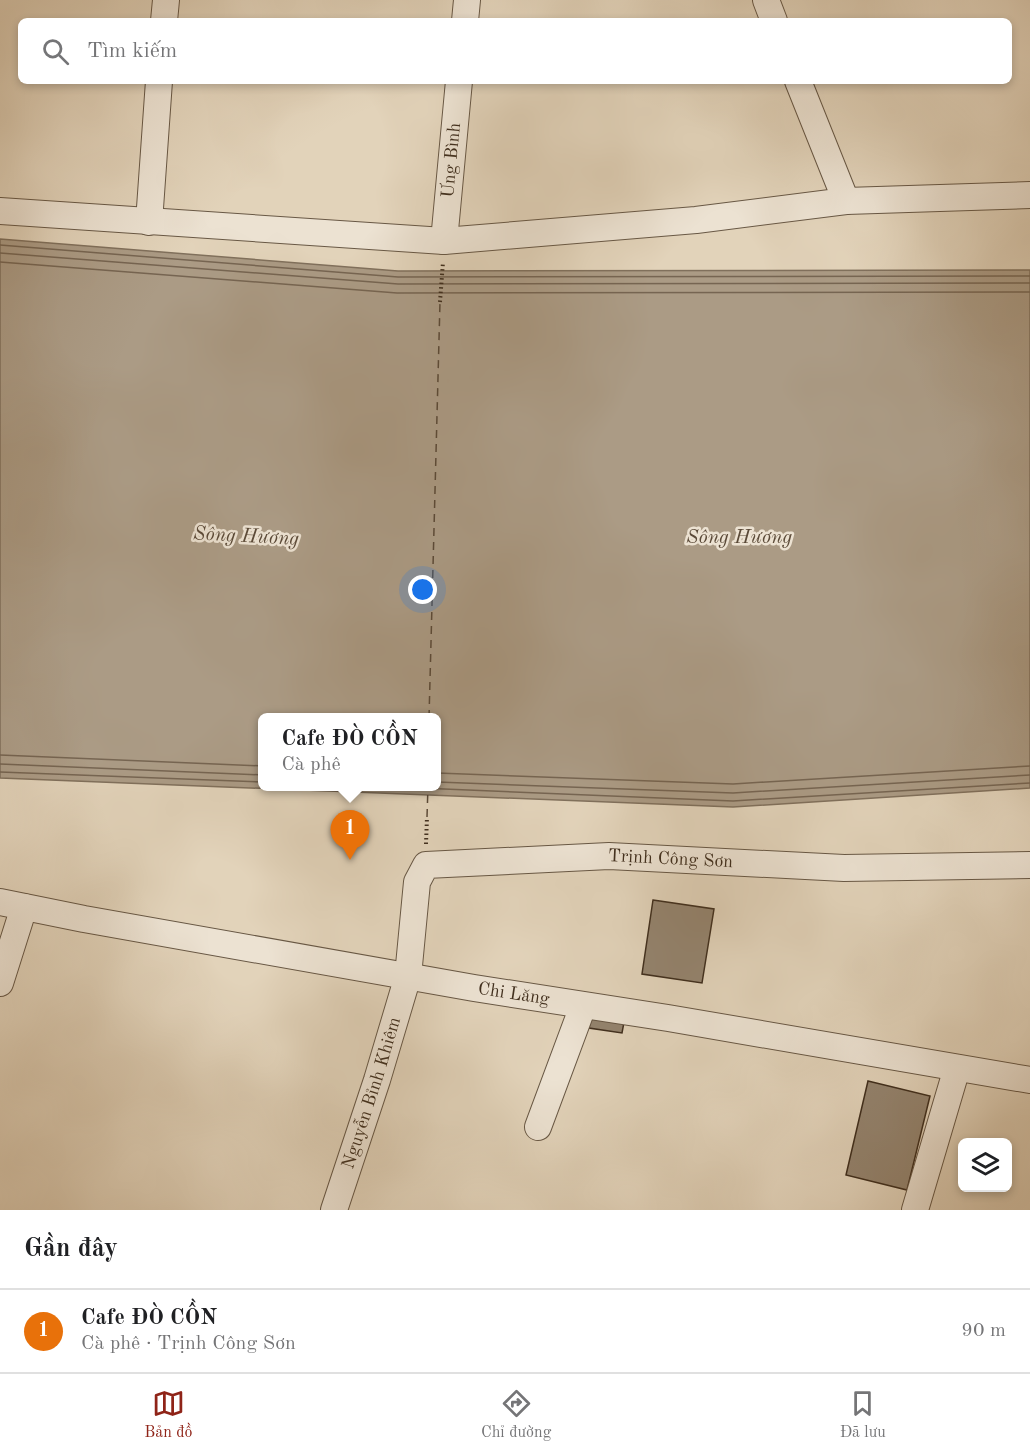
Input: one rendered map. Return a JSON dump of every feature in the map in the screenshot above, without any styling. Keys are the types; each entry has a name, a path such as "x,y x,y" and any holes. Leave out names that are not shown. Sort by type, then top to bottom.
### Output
{"street":[{"path":"164,18 166,0"},
{"path":"465,18 467,0"},
{"path":"766,0 773,18"},
{"path":"148,222 159,84"},
{"name":"Ưng Bình","path":"444,241 459,84"},
{"path":"799,84 846,201"},
{"path":"0,211 444,241 696,220 846,201 1030,195"},
{"name":"Trịnh Công Sơn","path":"408,976 417,882 426,865 609,856 844,868 1030,865"},
{"path":"0,983 12,904"},
{"name":"Chi Lăng","path":"12,904 408,976 1030,1080"},
{"name":"Nguyễn Bỉnh Khiêm","path":"334,1210 377,1080 408,976"},
{"path":"538,1127 583,1006"},
{"path":"917,1209 957,1068"}],"path":[{"path":"440,302 444,241"}],"water":[{"name":"Sông Hương","path":"0,239 398,271 1030,270 1030,788 733,807 329,791 441,791 441,713 258,713 258,788 0,778"}],"building":[{"path":"653,900 714,909 702,983 642,974"},
{"path":"592,1012 625,1017 622,1033 589,1028"},
{"path":"868,1081 930,1096 907,1190 846,1175"}],"ferry route":[{"path":"429,713 440,302"},
{"path":"427,817 428,791"}],"place":[{"name":"Cafe ĐÒ CỒN","path":"350,860"}]}
